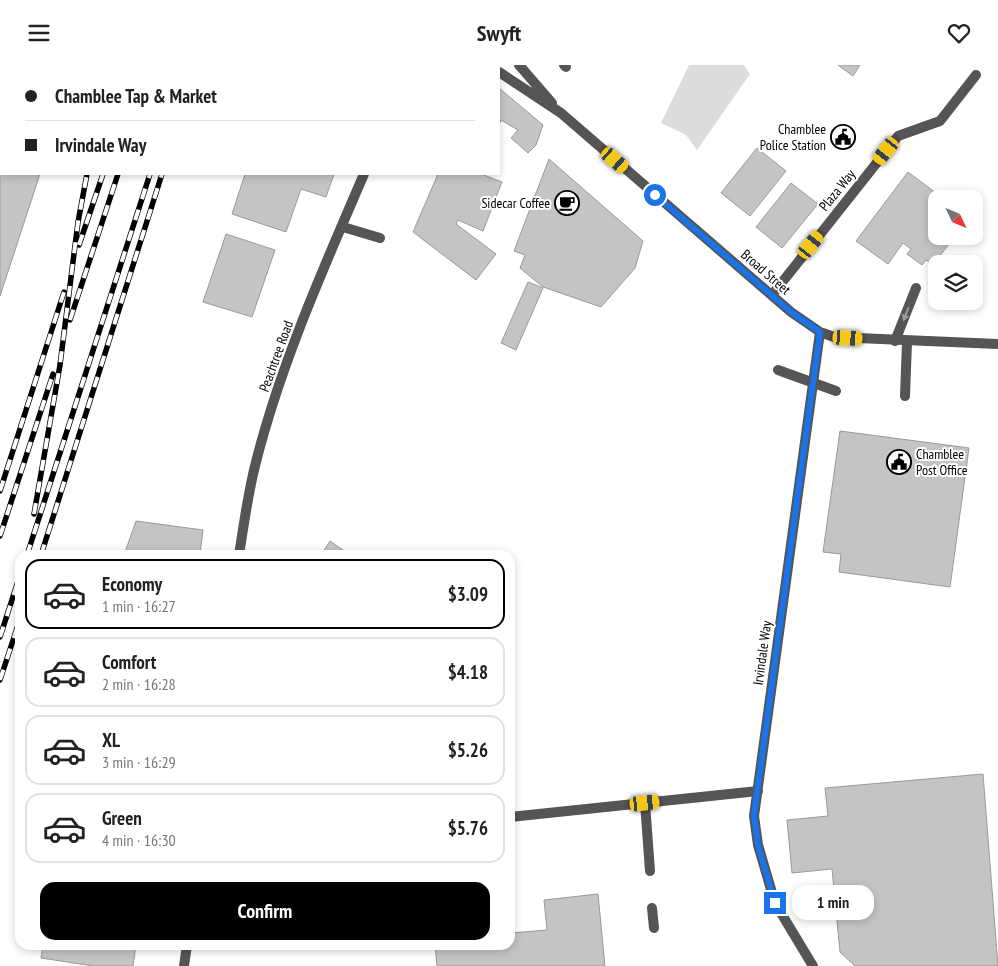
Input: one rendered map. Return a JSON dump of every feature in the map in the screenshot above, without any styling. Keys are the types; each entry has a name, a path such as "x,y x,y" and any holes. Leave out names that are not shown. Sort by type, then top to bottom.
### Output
{"street":[{"name":"Broad Street","path":"519,65 561,113"},
{"name":"Broad Street","path":"500,73 561,113 772,295 820,332 834,337 998,344"},
{"name":"Plaza Way","path":"772,295 898,136 940,121 976,75"},
{"name":"Peachtree Road","path":"240,550 251,483 271,413 299,333 364,175"},
{"path":"342,227 380,238"},
{"path":"895,341 916,288"},
{"name":"Irvindale Way","path":"814,966 775,903 758,845 754,815 820,332"},
{"path":"905,396 907,341"},
{"path":"778,370 813,381 836,391"},
{"path":"515,816 758,791"},
{"path":"645,803 650,871"},
{"path":"652,907 654,928"},
{"path":"184,966 186,950"}],"shaded area":[{"path":"689,65 744,65 750,74 697,150 686,135 661,123"}],"building":[{"path":"838,65 860,65 853,76"},
{"path":"500,89 543,125 536,145 528,153 511,138 518,130 501,120 500,122"},
{"path":"757,148 786,171 750,216 721,193"},
{"path":"549,159 643,241 635,268 601,307 543,287 520,268 525,255 514,251"},
{"path":"908,172 932,190 928,190 928,245 948,245 941,255 928,255 928,261 926,260 922,265 907,254 911,249 903,243 888,264 856,241"},
{"path":"0,175 40,175 0,296"},
{"path":"245,175 334,175 326,197 301,189 286,232 232,214"},
{"path":"438,175 484,175 502,182 483,231 458,220 456,224 496,254 476,280 413,232"},
{"path":"791,183 818,204 782,248 756,227"},
{"path":"226,234 275,250 252,317 203,302"},
{"path":"528,282 543,288 516,350 501,343"},
{"path":"840,431 969,448 950,587 839,572 841,554 823,552"},
{"path":"136,521 203,530 201,550 126,550"},
{"path":"330,541 343,550 324,550"},
{"path":"983,774 998,966 855,966 840,952 832,869 792,873 787,820 828,816 825,788"},
{"path":"598,894 605,966 437,966 435,950 515,950 515,933 547,930 544,900"},
{"path":"42,950 135,950 133,966 93,966 41,958"}],"railway":[{"path":"34,514 60,365 78,222 87,175"},
{"path":"79,245 103,175"},
{"path":"70,320 118,175"},
{"path":"29,550 150,175"},
{"path":"43,550 162,175"},
{"path":"0,491 64,292"},
{"path":"0,536 53,374"},
{"path":"0,637 15,590"},
{"path":"0,680 15,634"}],"place":[{"name":"Chamblee Police Station","path":"843,137"},
{"name":"Sidecar Coffee","path":"567,203"},
{"name":"Chamblee Post Office","path":"899,462"}],"route":[{"path":"655,195 791,312 820,332 754,815 758,845 775,903"}]}
